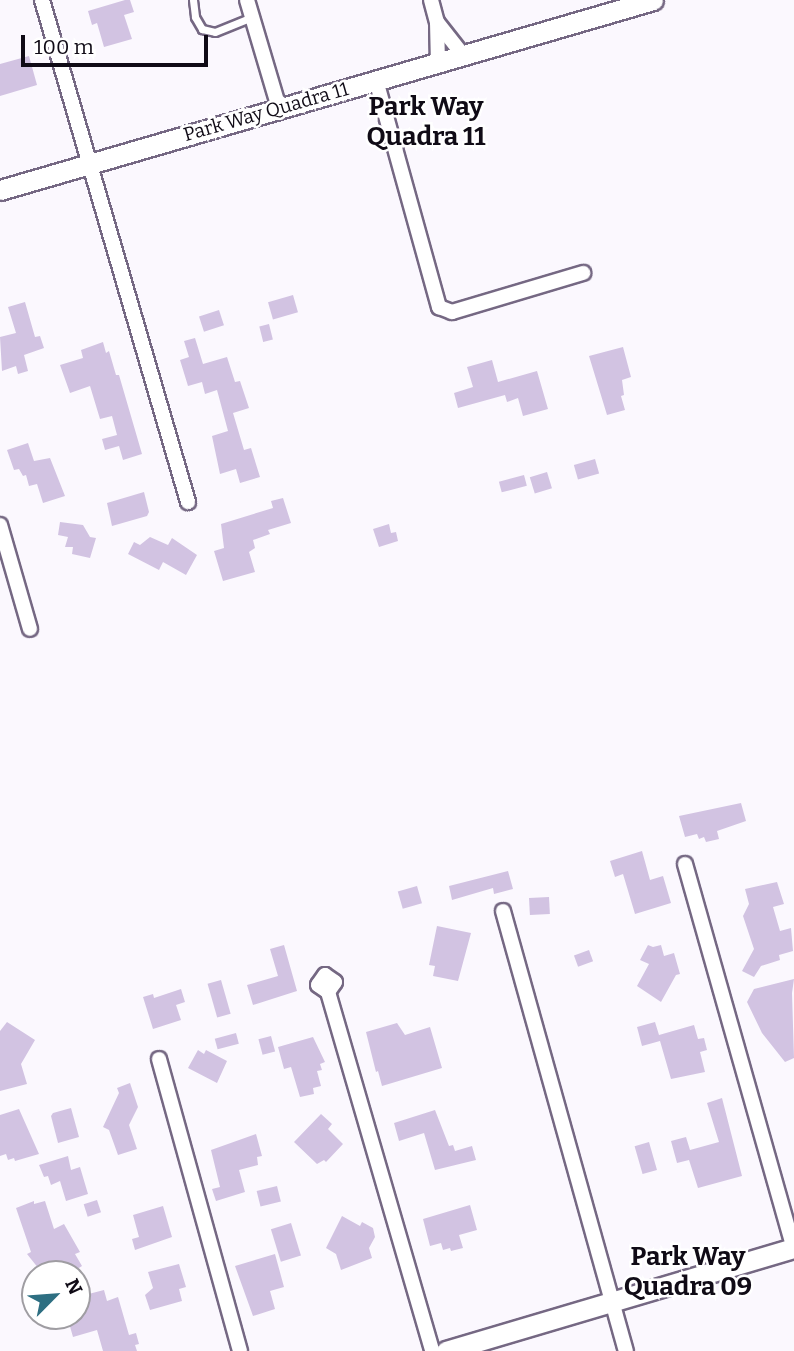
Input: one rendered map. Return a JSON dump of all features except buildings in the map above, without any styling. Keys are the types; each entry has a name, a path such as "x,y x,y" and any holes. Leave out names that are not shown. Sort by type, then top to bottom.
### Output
{"street":[{"path":"42,0 188,502"},
{"path":"247,0 250,18 279,108"},
{"path":"431,0 437,22 438,62"},
{"name":"Park Way Quadra 11","path":"0,190 653,0"},
{"path":"437,22 463,55"},
{"path":"376,80 439,307 452,312 583,273"},
{"path":"0,525 30,629"},
{"path":"446,1351 792,1252 685,864"},
{"path":"503,911 626,1351"},
{"path":"328,992 432,1351"},
{"path":"159,1059 240,1351"}],"lane":[{"path":"193,0 195,17 202,29 215,32 250,18"}],"district":[{"name":"Park Way Quadra 11","path":"426,122"},
{"name":"Park Way Quadra 09","path":"688,1272"}]}
